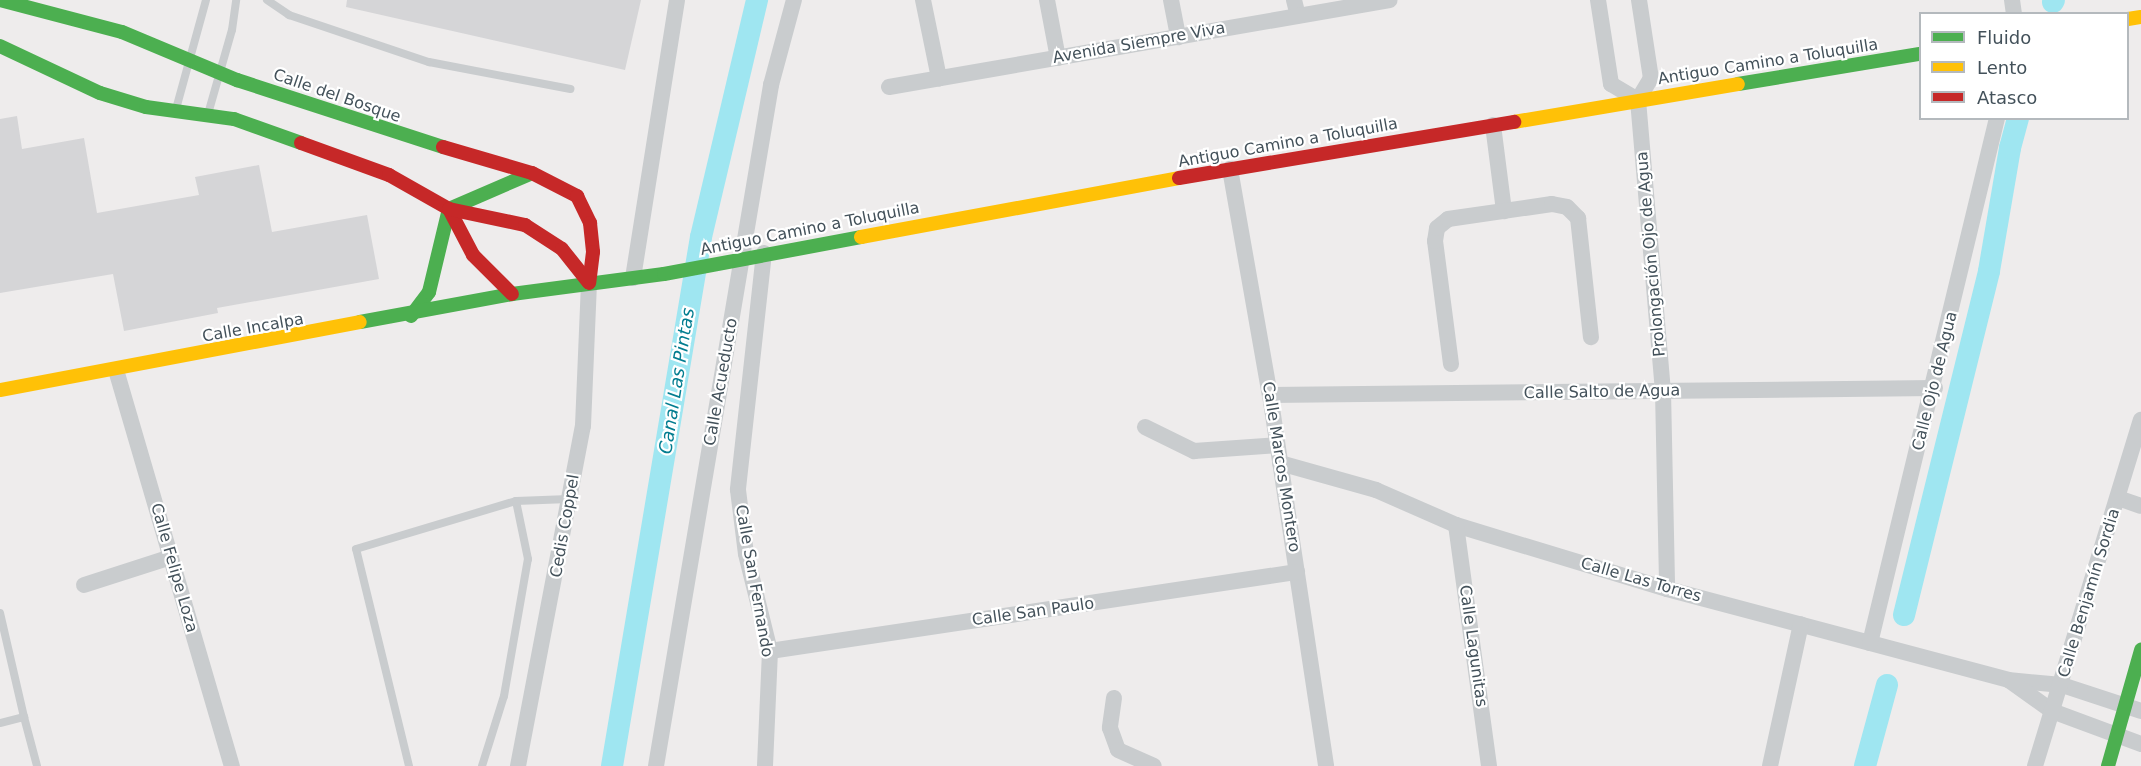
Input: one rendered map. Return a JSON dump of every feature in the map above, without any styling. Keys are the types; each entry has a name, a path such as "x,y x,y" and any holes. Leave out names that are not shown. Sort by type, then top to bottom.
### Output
{"street":[{"name":"Calle del Bosque","path":"0,0 122,32 221,73 402,135 532,173 577,196 590,223 593,252 589,282"},
{"path":"0,46 100,93 146,107 208,115 312,144 388,175 449,209 525,225 562,249 589,282 633,278 677,0"},
{"name":"Calle Acueducto","path":"656,766 771,85 794,0"},
{"path":"923,0 939,78"},
{"path":"1047,0 1058,58"},
{"path":"1171,0 1178,37"},
{"name":"Avenida Siempre Viva","path":"889,87 1178,37 1296,8 1390,0"},
{"path":"1598,0 1611,84 1638,100"},
{"name":"Prolongación Ojo de Agua","path":"1639,0 1651,78 1638,100 1663,391 1667,588"},
{"name":"Antiguo Camino a Toluquilla","path":"633,278 715,265 764,253 1230,169 1919,54"},
{"name":"Calle Ojo de Agua","path":"1870,643 1935,388 1997,120"},
{"path":"1493,125 1504,211"},
{"name":"Calle Marcos Montero","path":"1230,169 1270,395 1326,766"},
{"path":"449,209 532,173"},
{"path":"1451,364 1437,228 1448,219 1552,204 1567,207 1578,218 1591,337"},
{"path":"449,209 473,255 512,294"},
{"path":"411,315 429,292 449,209"},
{"name":"Calle San Fernando","path":"764,253 738,490 746,554 770,651 765,766"},
{"name":"Calle Incalpa","path":"0,390 411,315 512,294 589,282"},
{"name":"Cedis Coppel","path":"518,766 583,426 589,282"},
{"name":"Calle Felipe Loza","path":"116,370 232,766"},
{"name":"Calle Salto de Agua","path":"1270,395 1935,388"},
{"name":"Calle Benjamín Sordia","path":"2035,766 2062,685 2141,420"},
{"path":"1145,427 1194,451 1277,445"},
{"name":"Calle Las Torres","path":"1280,463 1376,490 1456,525 1667,588 2008,680 2062,685 2134,709"},
{"path":"2118,498 2141,506"},
{"name":"Calle Lagunitas","path":"1456,525 1489,766"},
{"path":"84,585 171,557"},
{"name":"Calle San Paulo","path":"770,651 1297,572"},
{"path":"1770,766 1801,624"},
{"path":"2108,766 2117,735 2134,709 2141,650"},
{"name":"Calle Las Torres","path":"2008,680 2052,711 2141,744"},
{"path":"1114,698 1110,728 1118,750 1154,766"}],"lane":[{"path":"175,110 187,59 206,0"},
{"path":"208,115 221,73 236,0"},
{"path":"267,0 289,15 429,62 570,89"},
{"path":"409,766 356,549 516,501 570,499"},
{"path":"482,766 504,696 528,559 516,501"},
{"path":"0,613 37,766"},
{"path":"0,723 24,717"}],"building":[{"path":"347,0 641,0 625,70 346,7"},
{"path":"17,116 22,149 84,138 97,213 199,195 195,177 259,165 272,232 367,215 379,279 217,308 218,313 124,331 113,274 0,293 0,119"}],"waterway":[{"name":"Canal Las Pintas","path":"612,766 701,237 757,0"},
{"path":"1904,615 1989,271 2010,148 2017,120"},
{"path":"1865,766 1887,685"}],"traffic: fast":[{"path":"0,0 122,32 237,80 443,147"},
{"path":"0,46 100,93 146,107 234,119 301,143"},
{"path":"1738,84 1919,54"},
{"path":"449,209 532,173"},
{"path":"411,316 429,292 449,209"},
{"path":"360,322 512,294 664,274 861,237"},
{"path":"2108,766 2141,650"}],"traffic: slow":[{"path":"2129,19 2141,17"},
{"path":"1514,122 1738,84"},
{"path":"861,237 1179,178"},
{"path":"0,390 360,322"}],"traffic: jam":[{"path":"1179,178 1514,122"},
{"path":"301,143 389,175 449,209 473,255 512,294"},
{"path":"443,147 532,173 577,196 590,223 593,252 589,283"},
{"path":"449,209 525,225 562,249 589,283"}]}
